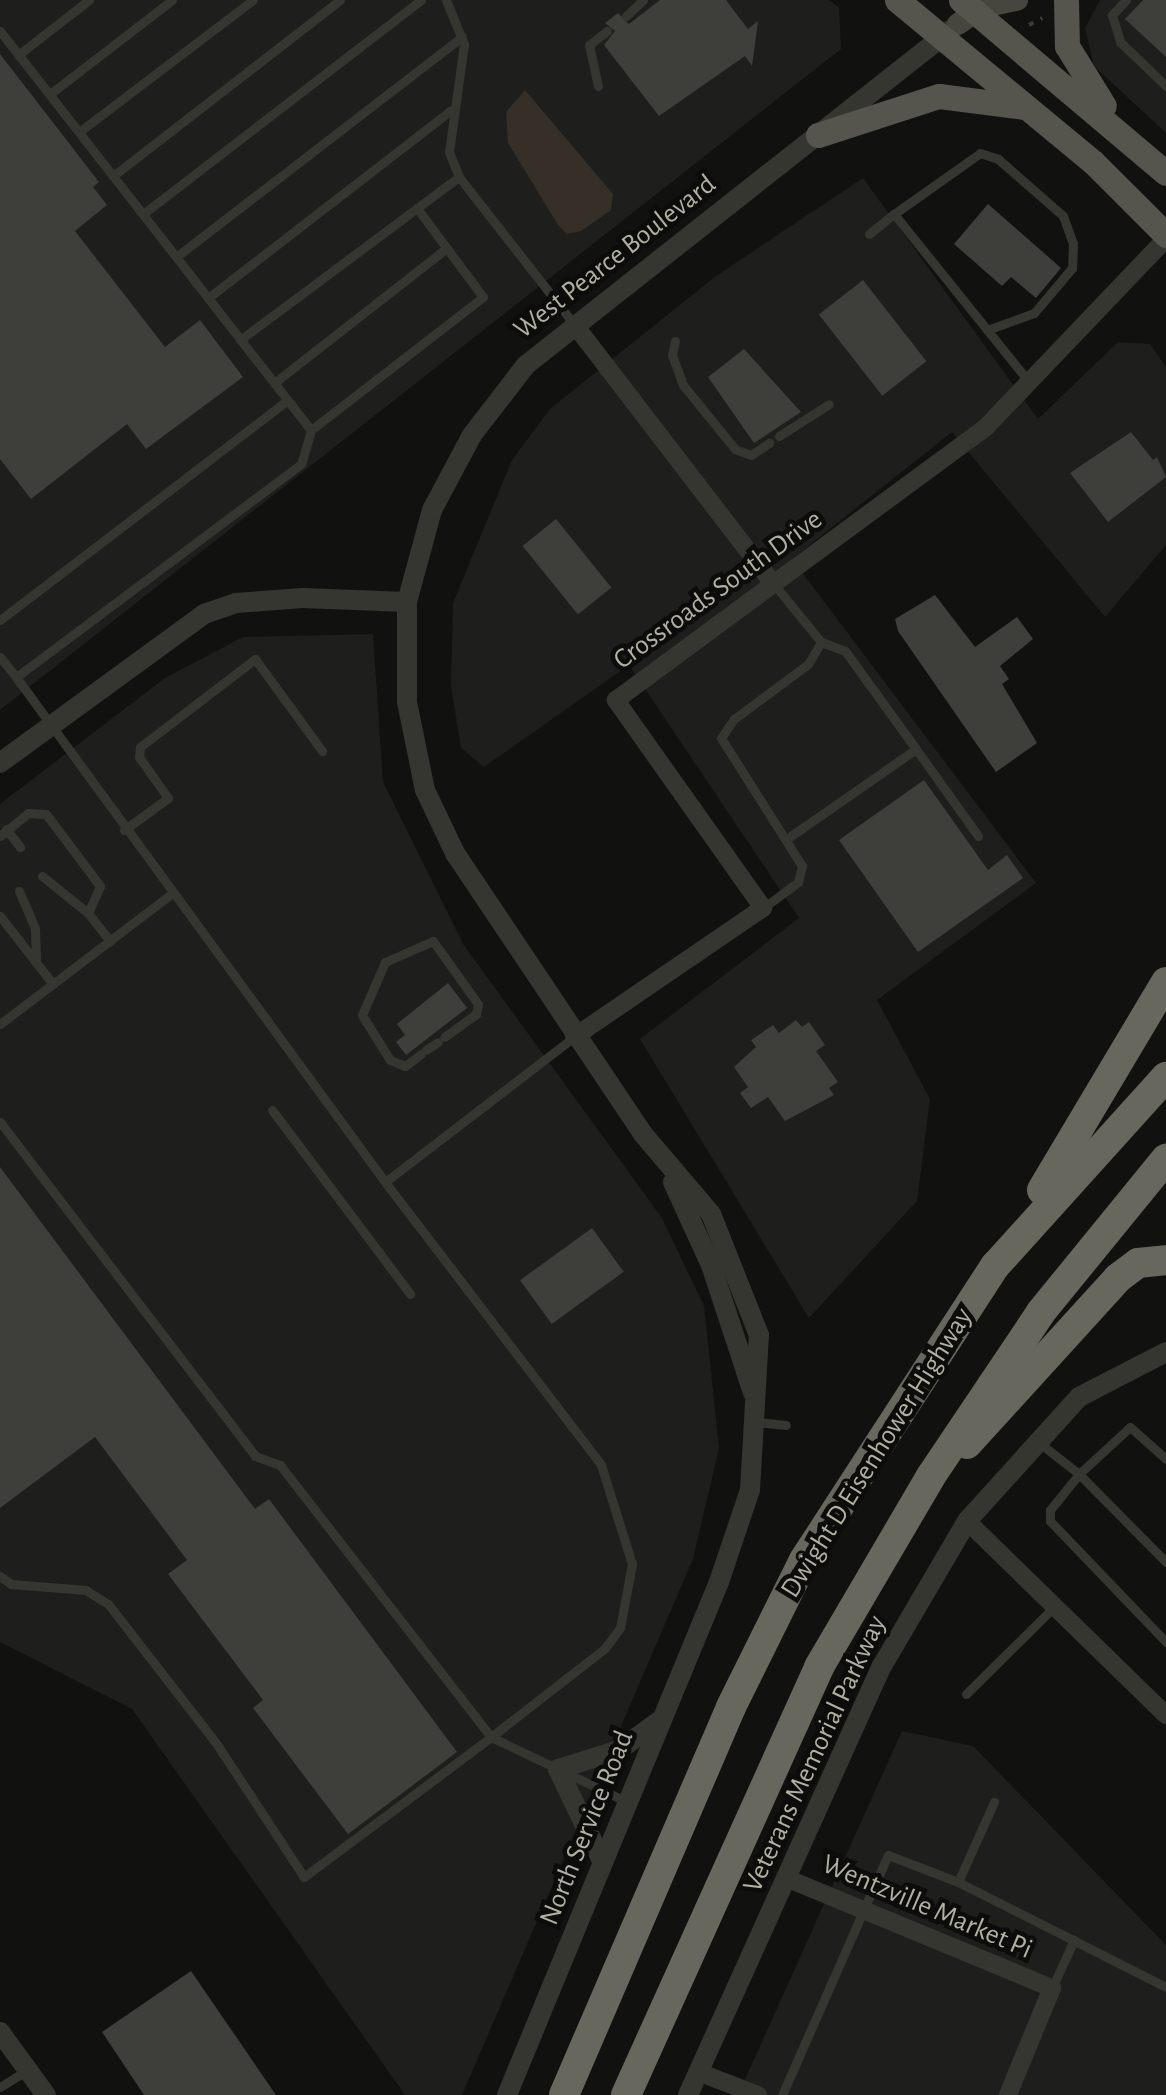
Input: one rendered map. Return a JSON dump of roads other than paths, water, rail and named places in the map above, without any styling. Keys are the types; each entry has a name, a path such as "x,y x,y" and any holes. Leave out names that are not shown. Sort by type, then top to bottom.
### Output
{"highway":[{"path":"995,1266 1166,982"},
{"name":"Dwight D Eisenhower Highway","path":"564,2095 731,1708 804,1560 995,1266 1166,1076"},
{"path":"626,2095 818,1667 932,1476 1041,1312 1166,1159"},
{"path":"932,1476 1000,1413 1118,1278 1138,1263 1166,1260"}],"main road":[{"path":"897,0 967,13 1119,126 1166,172"},
{"name":"West Pearce Boulevard","path":"967,13 1017,0"},
{"path":"1060,7 1066,46 1119,126"},
{"path":"967,13 1030,108 1166,237"},
{"path":"818,135 939,96 1030,108"}],"street":[{"name":"West Pearce Boulevard","path":"718,1582 750,1490 757,1413 711,1265 667,1168 574,1037 455,853 426,790 407,702 407,602 432,510 472,435 526,365 967,13"},
{"name":"Crossroads South Drive","path":"764,908 616,700 987,426 1166,237"},
{"path":"574,324 774,583"},
{"path":"0,762 204,614 236,603 302,598 407,602"},
{"path":"574,1037 764,908"},
{"name":"Veterans Memorial Parkway","path":"688,2095 882,1666 967,1521 1034,1439 1078,1397 1166,1352"},
{"path":"967,1521 1164,1711"},
{"name":"North Service Road","path":"507,2095 718,1582"},
{"path":"602,1861 558,1769 619,1750 661,1720"},
{"name":"Wentzville Market Pi","path":"786,1878 1052,1988 1008,2095"},
{"path":"0,2032 46,2095"},
{"path":"698,2072 758,2095"}],"lane":[{"path":"18,55 89,0"},
{"path":"50,94 172,0"},
{"path":"79,132 254,0"},
{"path":"113,176 340,0"},
{"path":"143,214 421,0"},
{"path":"446,0 462,36 448,152 459,177 574,324"},
{"path":"626,16 643,0"},
{"path":"1126,0 1112,15 1120,42 1166,86"},
{"path":"0,31 312,430"},
{"path":"598,86 589,45 607,31"},
{"path":"176,257 462,36"},
{"path":"208,298 452,108"},
{"path":"869,234 971,156 990,155 1064,216 1073,243 1072,268 1034,313 987,330"},
{"path":"240,340 459,177"},
{"path":"16,677 301,464 312,430 484,297 416,208"},
{"path":"894,214 1029,382"},
{"path":"274,383 446,248"},
{"path":"675,341 672,355 683,385 735,449 751,455 769,443"},
{"path":"0,620 288,400"},
{"path":"779,436 828,404"},
{"path":"774,583 821,642 845,650 978,836"},
{"path":"764,908 801,873 788,838 726,754 721,738 734,719 808,664 821,642"},
{"path":"0,656 47,727 384,1182 601,1465 632,1564 620,1628 604,1649 304,1876 216,1742 108,1604 86,1590 12,1584 0,1576"},
{"path":"124,830 168,798 138,757 140,747 254,659 322,751"},
{"path":"788,838 916,749"},
{"path":"20,848 3,833 28,813 46,814 100,886 88,912"},
{"path":"42,876 88,912 110,941"},
{"path":"19,891 35,928 36,962"},
{"path":"0,1024 171,894"},
{"path":"0,916 53,984"},
{"path":"432,941 478,1004 423,1052 405,1066 390,1060 362,1015 384,962 432,941"},
{"path":"384,1182 574,1037"},
{"path":"272,1110 410,1294"},
{"path":"0,1122 255,1456 280,1465 491,1736 626,1802"},
{"path":"757,1413 786,1425"},
{"path":"1166,1459 1125,1428 1050,1510 1050,1521 1166,1642"},
{"path":"1034,1439 1079,1474 1166,1562"},
{"path":"966,1694 1054,1606"},
{"path":"958,1882 994,1802"},
{"path":"782,2095 888,1855 958,1882 1166,1988"},
{"path":"1052,1988 1074,1940"},
{"path":"0,2087 28,2069"}]}
